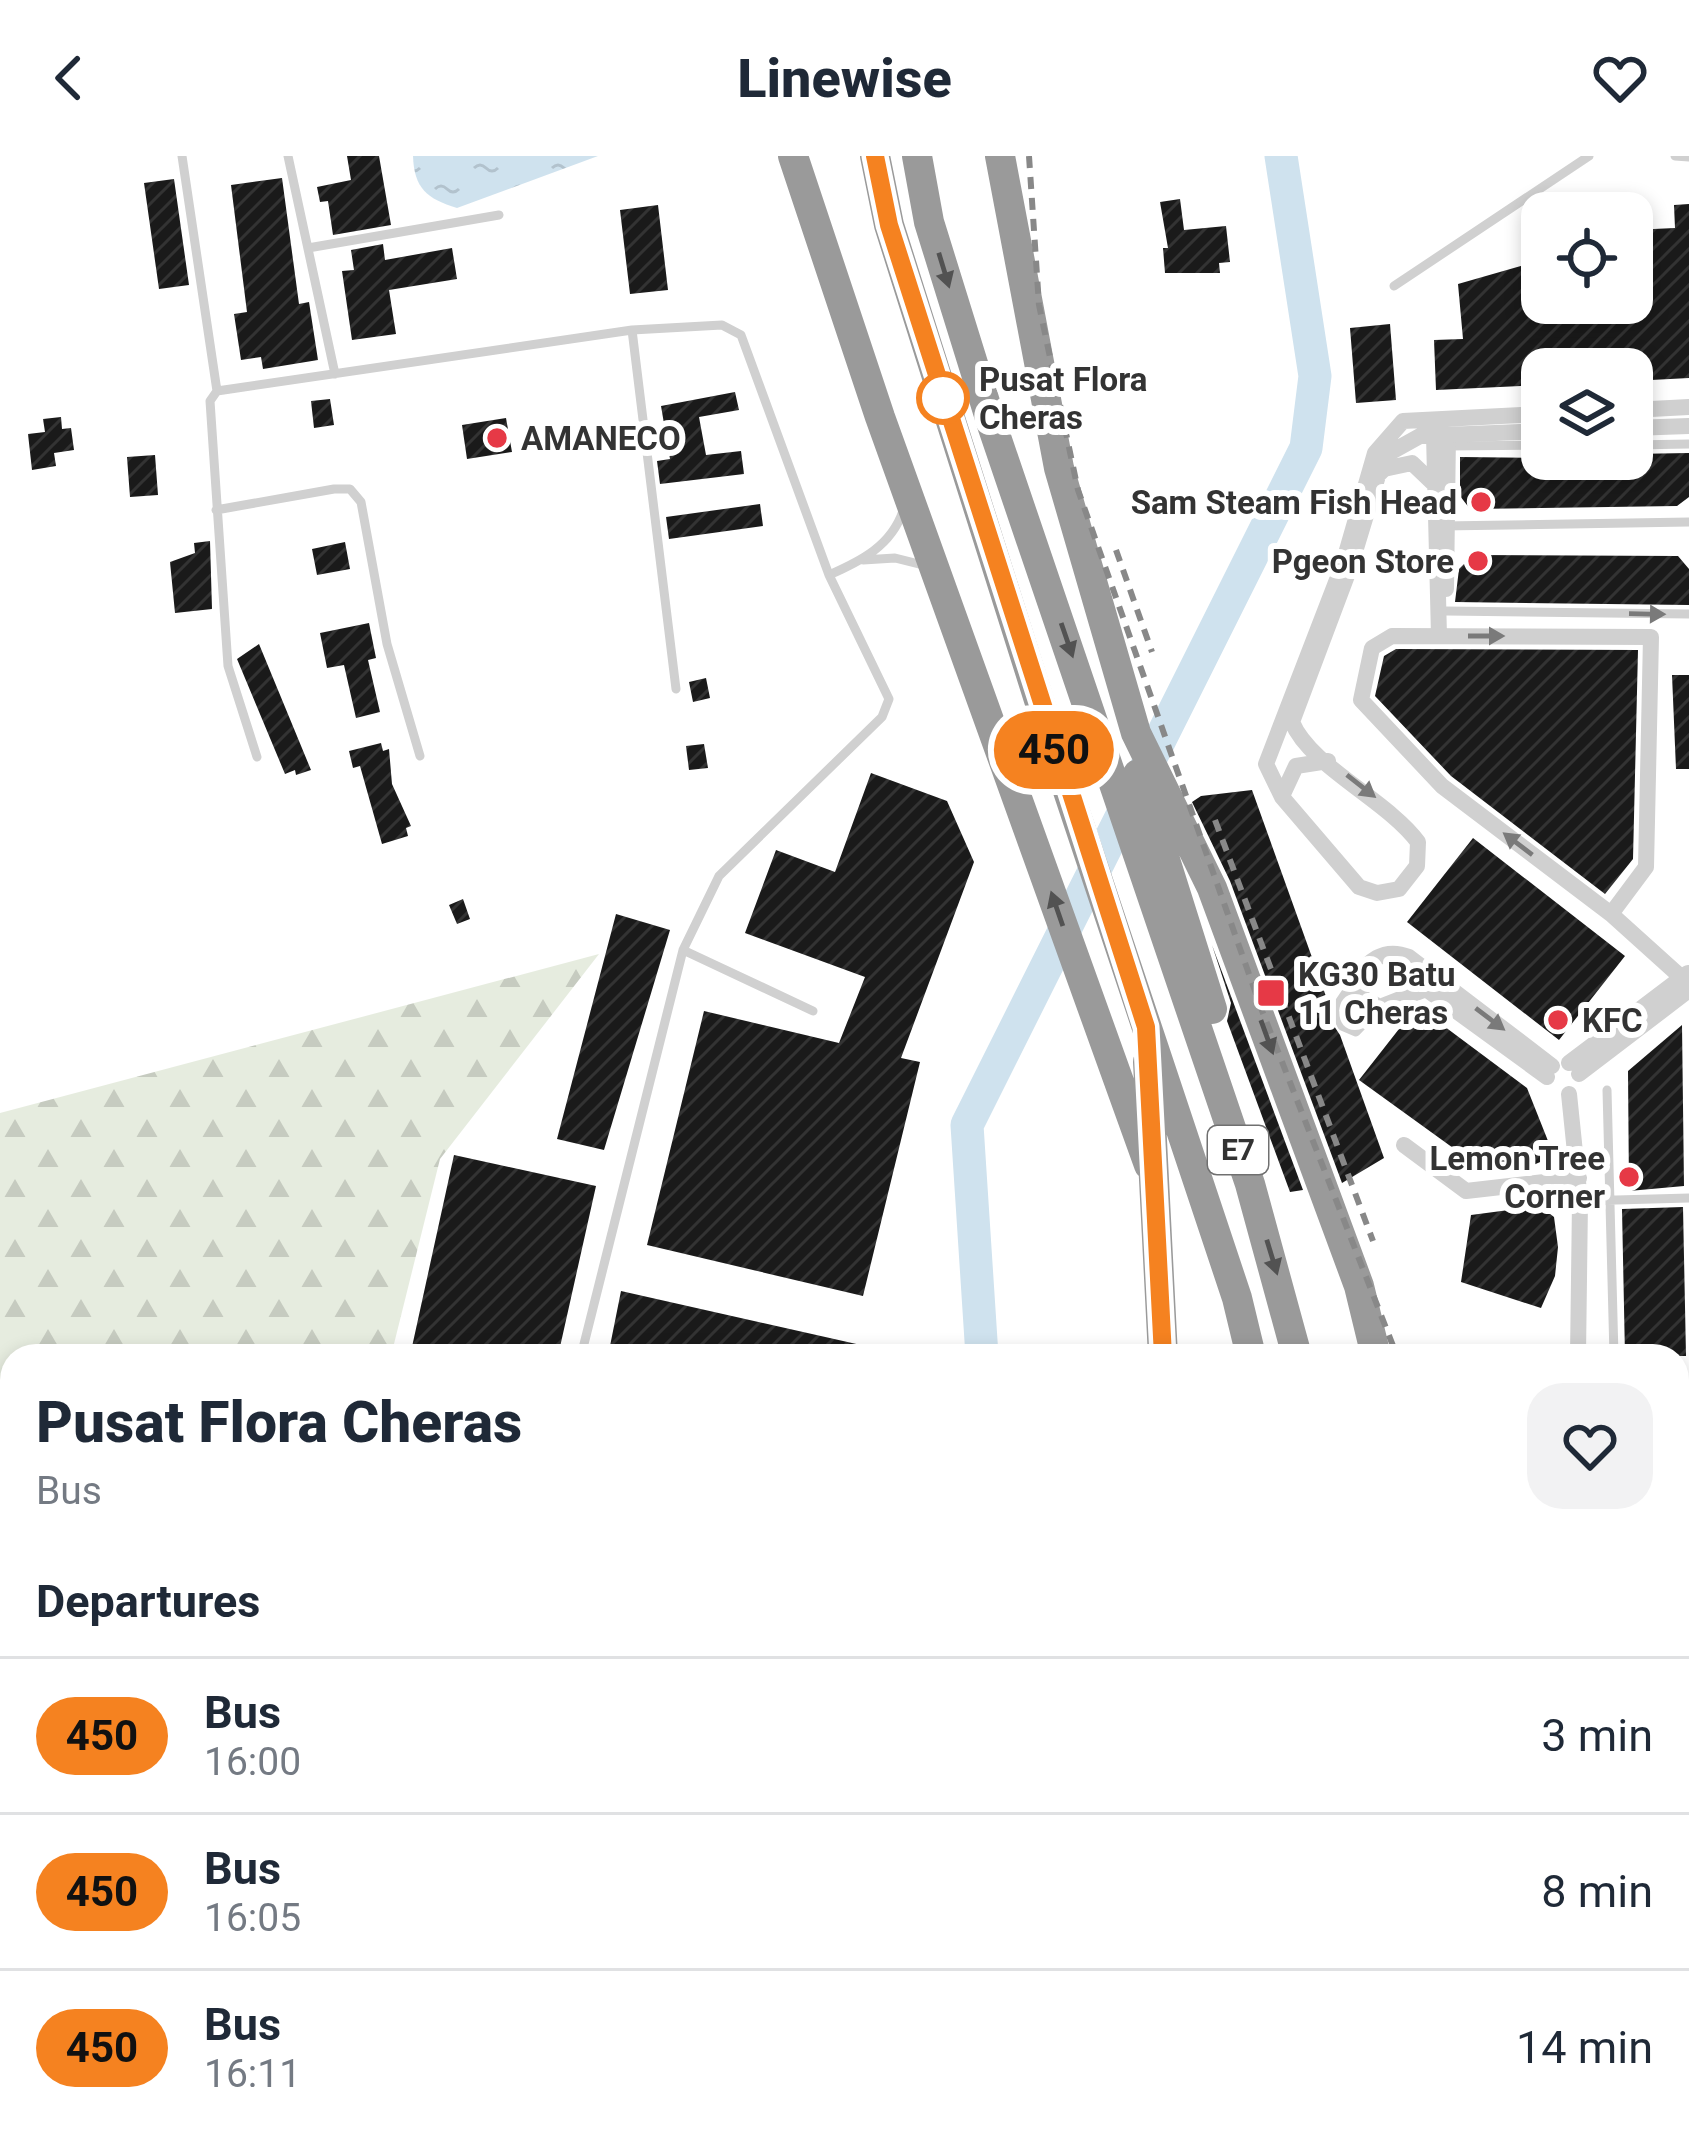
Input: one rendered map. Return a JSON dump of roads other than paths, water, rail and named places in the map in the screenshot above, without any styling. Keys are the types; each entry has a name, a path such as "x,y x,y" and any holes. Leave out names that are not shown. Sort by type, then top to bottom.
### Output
{"highway":[{"path":"778,156 803,190"},
{"path":"793,156 1149,1165"},
{"name":"E7","path":"875,156 889,225 1247,1344"},
{"name":"E7","path":"917,156 929,222 993,428 1108,755 1250,1184 1294,1344"},
{"path":"1002,171 1009,278 1041,470 1127,723 1183,908 1239,1100 1250,1184"},
{"path":"1127,723 1212,888 1384,1344"},
{"path":"1146,1027 1149,1165 1161,1344"},
{"path":"1359,1286 1373,1344"}],"street":[{"path":"1653,409 1689,407"},
{"path":"1521,418 1445,433 1392,448 1293,711 1295,730 1374,796 1418,842 1417,866 1399,889 1377,892 1359,887 1282,797 1266,764 1267,752 1343,564 1375,453 1386,434 1403,421 1445,433 1521,431"},
{"path":"1653,427 1689,426"},
{"path":"1441,526 1435,484 1445,433"},
{"path":"1442,624 1445,433"},
{"path":"1378,476 1384,469 1412,463 1435,484"},
{"path":"1569,1094 1553,1091 1562,1070 1686,980 1611,914 1442,786 1361,700 1372,648 1392,636 1442,624 1651,637 1646,867 1611,914"},
{"path":"1282,797 1296,766 1328,761"},
{"path":"1562,1070 1426,989 1380,1007 1357,995 1353,982 1367,962 1382,954 1409,958 1562,1070 1578,1086 1569,1094"},
{"path":"1569,1094 1580,1202 1578,1344"},
{"path":"1404,1145 1466,1191 1579,1178"}],"lane":[{"path":"182,156 217,391 210,401 228,666 257,757"},
{"path":"288,156 334,374"},
{"path":"1394,286 1589,156"},
{"path":"1675,156 1689,157"},
{"path":"308,248 499,215"},
{"path":"217,391 632,330 722,325 741,335 829,575 883,678 889,699 882,717 719,876 683,950 584,1344"},
{"path":"632,330 676,689"},
{"path":"1445,433 1521,442"},
{"path":"1653,445 1689,444"},
{"path":"829,575 863,560 887,540 903,516 906,486"},
{"path":"216,509 334,489 350,489 361,502 387,644 420,756"},
{"path":"1441,526 1689,522"},
{"path":"863,560 895,558 922,564 943,584"},
{"path":"1442,624 1689,614"},
{"path":"683,950 813,1011"},
{"path":"1353,982 1334,1010 1342,1026 1356,1032 1380,1007"},
{"path":"1607,1090 1614,1344"},
{"path":"1580,1202 1689,1198"}],"water":[{"path":"413,156 598,156 457,208 424,191"}],"waterway":[{"path":"981,1344 967,1125 1306,448 1315,376 1281,156"}],"railway":[{"path":"1029,156 1039,305 1078,490 1261,1008 1392,1344"},
{"path":"1116,550 1152,652"},
{"path":"1215,820 1373,1241"}],"place":[{"name":"Pusat Flora Cheras","path":"943,398"},
{"name":"AMANECO","path":"497,438"},
{"name":"Sam Steam Fish Head","path":"1481,502"},
{"name":"Pgeon Store","path":"1478,561"},
{"name":"KG30 Batu 11 Cheras","path":"1271,993"},
{"name":"KFC","path":"1558,1020"},
{"name":"Lemon Tree Corner","path":"1629,1177"}]}
